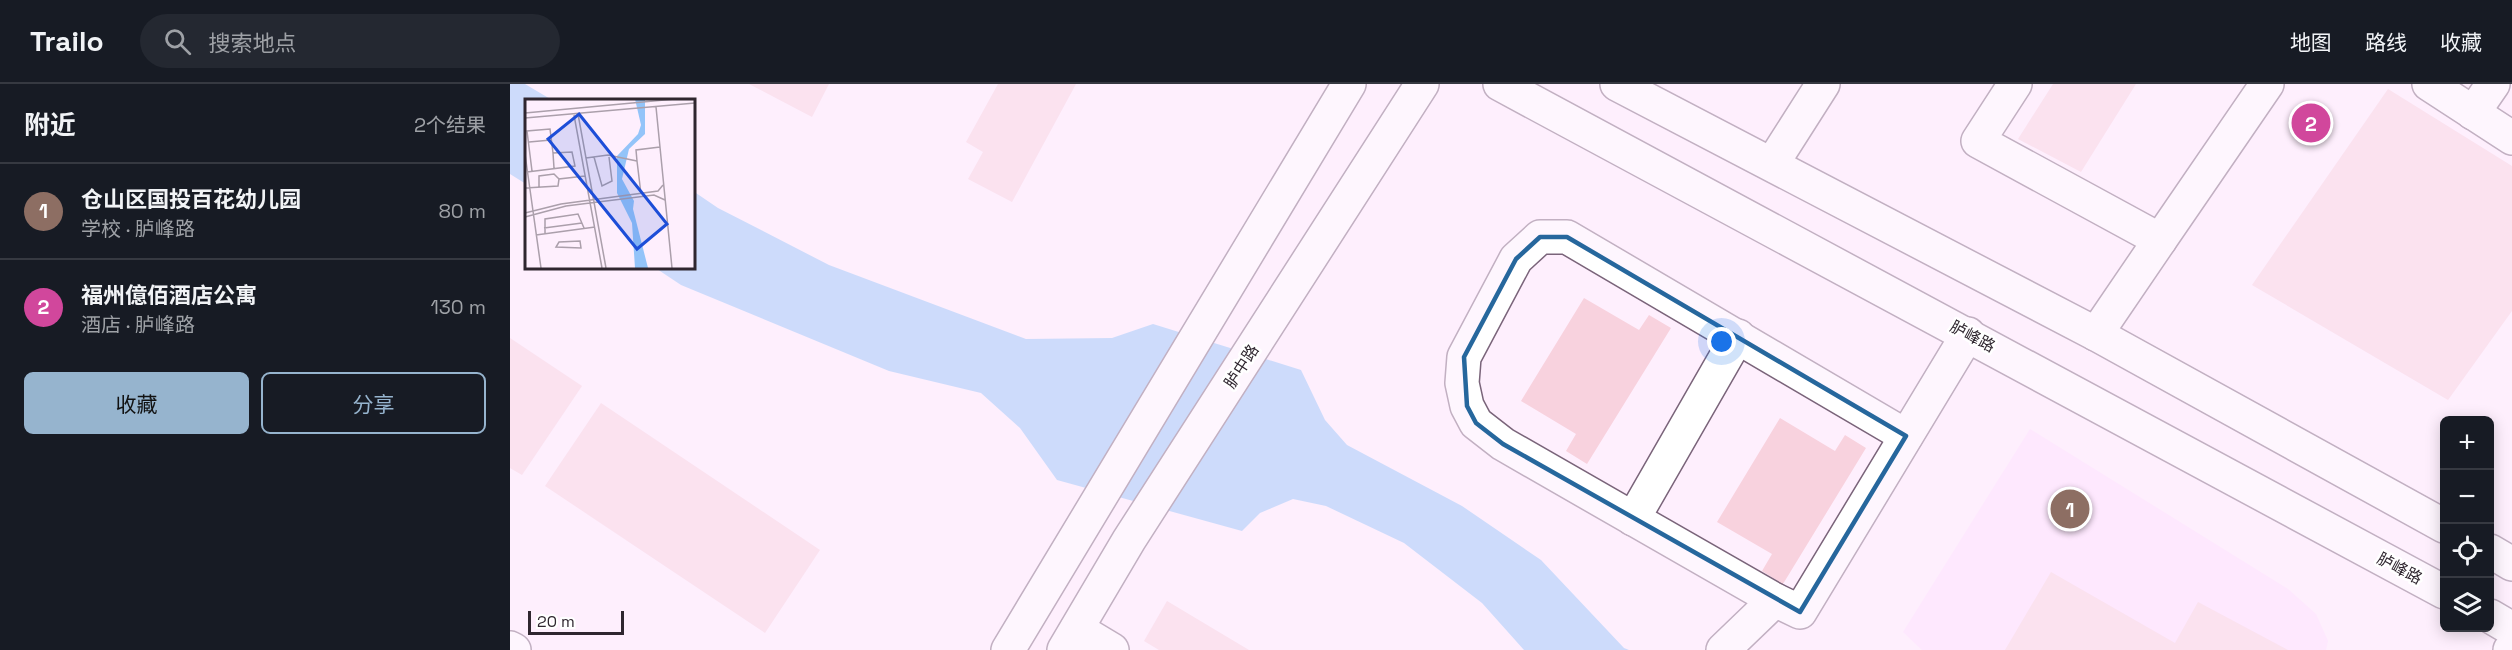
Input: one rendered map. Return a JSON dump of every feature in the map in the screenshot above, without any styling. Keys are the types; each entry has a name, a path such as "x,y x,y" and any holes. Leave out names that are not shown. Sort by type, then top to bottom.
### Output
{"street":[{"path":"1008,650 1083,521 1349,84"},
{"name":"胪中路","path":"1071,639 1129,540 1422,84"},
{"name":"胪峰路","path":"1500,84 2440,589"},
{"path":"1617,84 2096,334 2441,524"},
{"path":"1772,164 1822,84"},
{"path":"2015,84 1978,141 2160,240"},
{"path":"2096,334 2267,84"},
{"path":"2429,84 2512,138"},
{"path":"2473,113 2493,84"},
{"path":"1906,436 1568,237 1540,237 1516,259 1464,357 1462,383 1467,406 1476,423 1503,444 1774,600 1800,612 1968,334"},
{"path":"1633,519 1738,336"},
{"path":"2494,553 2512,564"},
{"path":"1723,650 1774,600"},
{"path":"2494,618 2512,629"},
{"path":"1071,639 1112,650"}],"highlighted area":[{"path":"1540,237 1567,237 1906,436 1800,612 1503,444 1476,423 1467,406 1464,357 1516,259"}],"shaded area":[{"path":"2030,429 2288,589 2316,614 2328,641 2326,650 1922,650 1903,632"}],"water":[{"path":"510,84 525,84 550,99 525,99 525,183 510,174"},
{"path":"694,192 718,208 829,265 1026,339 1112,338 1153,324 1301,370 1325,420 1347,445 1462,506 1541,560 1624,648 1629,650 1524,650 1482,603 1404,543 1326,506 1293,499 1260,513 1242,531 1057,480 1020,428 981,393 889,371 681,285 656,268 694,268"}],"building":[{"path":"749,84 829,84 812,117"},
{"path":"998,84 1076,84 1012,202 968,179 983,152 966,142"},
{"path":"2053,84 2136,84 2081,172 2018,139"},
{"path":"2388,89 2512,166 2512,311 2448,400 2252,285"},
{"path":"1584,298 1639,330 1649,315 1671,328 1587,464 1566,451 1576,434 1521,401"},
{"path":"510,338 582,386 522,475 510,468"},
{"path":"601,403 820,550 765,633 545,486"},
{"path":"1780,418 1835,451 1845,435 1866,448 1783,584 1762,571 1772,554 1717,522"},
{"path":"2051,572 2175,643 2198,602 2288,650 2005,650"},
{"path":"1167,601 1249,650 1159,650 1144,641"}],"place":[{"name":"福州億佰酒店公寓","path":"2311,123"},
{"name":"仓山区国投百花幼儿园","path":"2070,509"}]}
